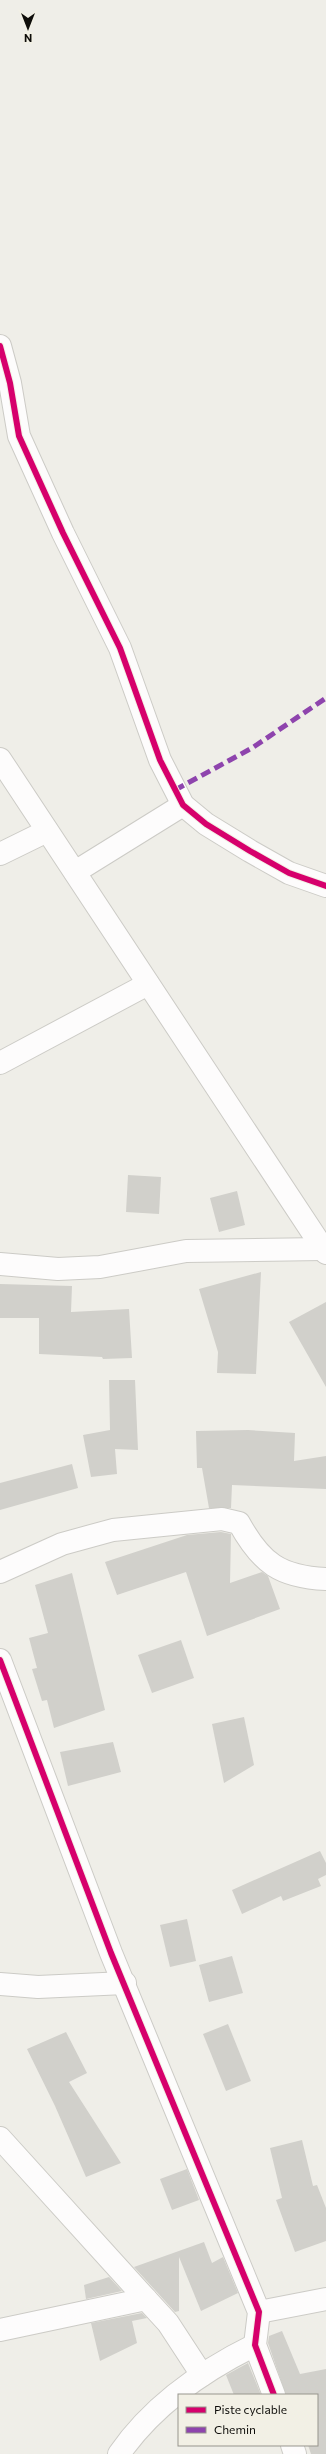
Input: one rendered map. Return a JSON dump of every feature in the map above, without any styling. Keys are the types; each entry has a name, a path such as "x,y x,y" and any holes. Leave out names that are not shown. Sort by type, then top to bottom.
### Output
{"street":[{"path":"0,346 10,383 19,436 63,533 120,648 160,760 183,805 206,824 250,851 289,873 326,886"},
{"path":"0,759 324,1251"},
{"path":"74,872 183,805"},
{"path":"0,854 47,830"},
{"path":"0,1063 148,984"},
{"path":"0,1264 65,1269 100,1267 186,1251 324,1251"},
{"path":"0,1572 62,1544 113,1530 222,1519 239,1523 252,1546 274,1567 306,1578 326,1578"},
{"path":"0,1660 111,1953 259,2312 255,2345 274,2394"},
{"path":"0,1984 38,1987 124,1983"},
{"path":"0,2138 168,2323 202,2375"},
{"path":"0,2330 146,2299"},
{"path":"259,2312 326,2299"},
{"path":"119,2454 137,2429 160,2407 202,2375 255,2345"}],"building":[{"path":"128,1175 161,1177 159,1214 126,1212"},
{"path":"237,1191 245,1225 219,1232 210,1198"},
{"path":"261,1272 256,1374 217,1373 218,1352 199,1289"},
{"path":"0,1284 72,1286 71,1312 129,1309 132,1358 103,1359 102,1357 39,1354 39,1318 0,1318"},
{"path":"326,1302 326,1387 289,1322"},
{"path":"109,1380 135,1380 138,1450 115,1449 117,1474 91,1477 83,1435 110,1430"},
{"path":"248,1430 295,1433 294,1461 326,1456 326,1489 232,1485 231,1508 209,1508 202,1468 197,1468 196,1431"},
{"path":"72,1464 78,1488 0,1510 0,1483"},
{"path":"221,1532 231,1534 230,1583 262,1572 268,1576 280,1609 207,1636 186,1572 117,1595 105,1562 187,1535"},
{"path":"72,1573 105,1710 54,1728 47,1700 42,1701 32,1669 37,1668 29,1638 48,1633 35,1585"},
{"path":"181,1640 194,1678 152,1693 138,1655"},
{"path":"244,1717 254,1765 224,1783 212,1724"},
{"path":"113,1742 121,1772 68,1786 60,1752"},
{"path":"320,1851 326,1863 326,1875 318,1879 321,1886 283,1901 281,1896 242,1914 232,1890"},
{"path":"187,1919 196,1961 170,1967 160,1925"},
{"path":"232,1956 243,1993 209,2002 199,1965"},
{"path":"228,2024 251,2081 226,2091 203,2034"},
{"path":"66,2032 87,2073 69,2082 121,2163 86,2177 55,2106 27,2049"},
{"path":"302,2140 313,2186 317,2185 326,2208 326,2241 295,2252 276,2200 282,2198 270,2148"},
{"path":"187,2169 199,2200 172,2210 160,2179"},
{"path":"204,2242 212,2263 223,2257 238,2293 201,2311 179,2257 179,2311 175,2312 134,2267"},
{"path":"109,2277 122,2291 86,2299 84,2285"},
{"path":"142,2313 147,2318 132,2321 137,2343 100,2361 91,2323"},
{"path":"282,2331 300,2374 326,2369 326,2454 311,2454 308,2446 318,2446 318,2394 286,2394 268,2343 269,2336"},
{"path":"248,2363 261,2394 234,2394 226,2375"}],"marked path":[{"path":"175,790 252,748 326,698"}],"cycle path":[{"path":"0,346 10,383 19,436 63,533 120,648 160,760 183,805 206,824 250,851 289,873 326,886"},
{"path":"0,1660 111,1953 259,2312 255,2345 274,2394"}]}
